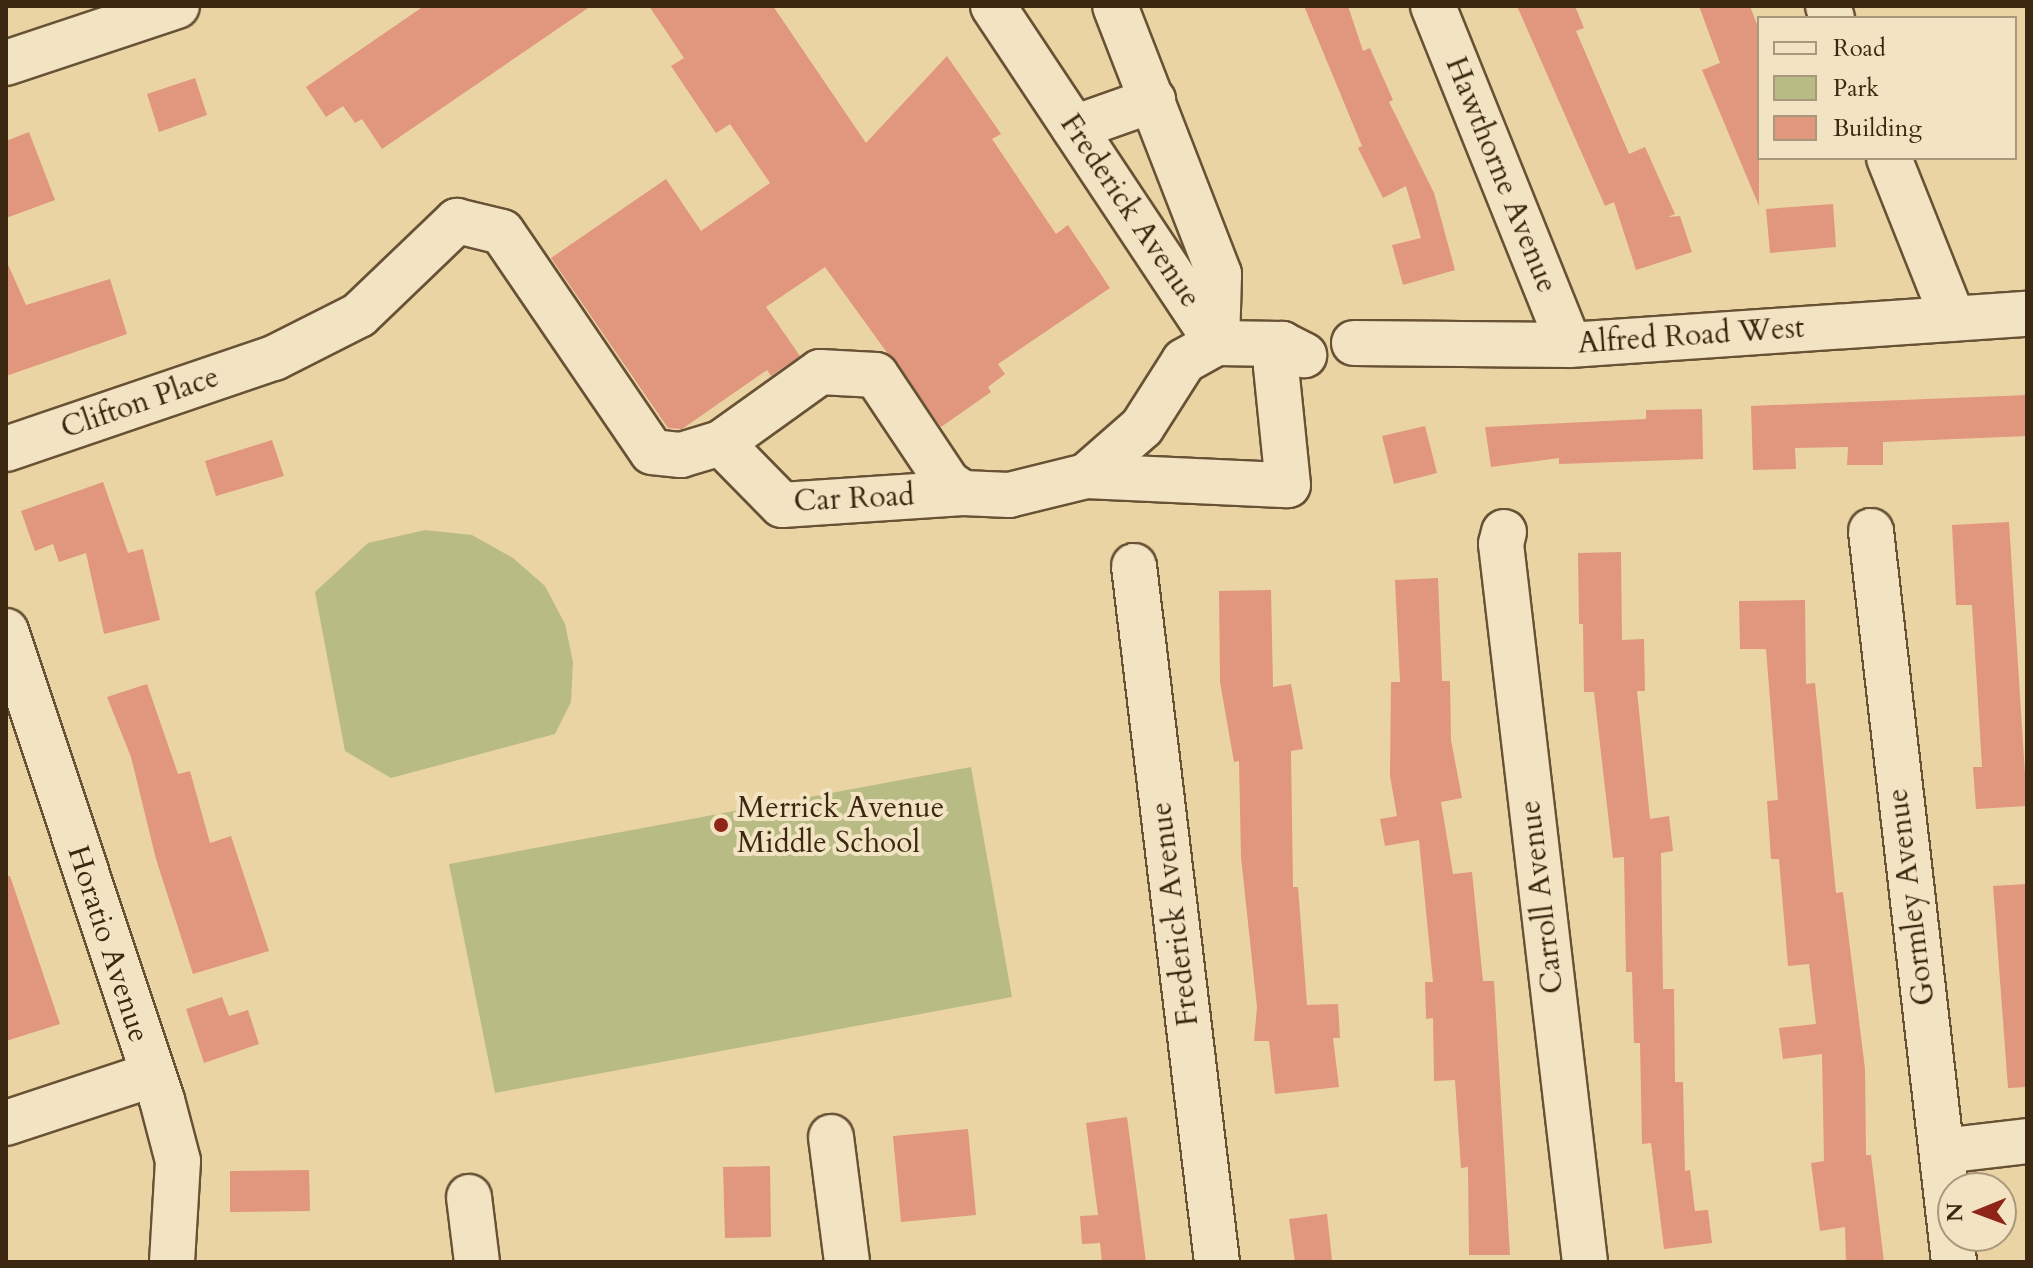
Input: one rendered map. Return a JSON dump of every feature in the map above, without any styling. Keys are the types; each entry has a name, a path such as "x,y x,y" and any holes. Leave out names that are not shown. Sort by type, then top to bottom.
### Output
{"street":[{"path":"6,63 177,6"},
{"name":"Frederick Avenue","path":"993,6 1217,343 1293,349 1276,366 1288,485 1086,476"},
{"path":"1086,476 1142,427 1184,361 1217,343 1219,274 1115,6"},
{"name":"Hawthorne Avenue","path":"1433,6 1569,345"},
{"path":"1074,128 1153,100"},
{"path":"1890,160 1953,319"},
{"name":"Clifton Place","path":"6,449 274,358 359,315 457,221 502,232 652,452 681,455 721,443"},
{"name":"Alfred Road West","path":"1354,343 1569,345 2027,314"},
{"path":"721,443 820,372 876,375 948,483 963,493"},
{"name":"Car Road","path":"721,443 782,505 963,493 1009,495 1086,476"},
{"name":"Gormley Avenue","path":"1871,531 1954,1262"},
{"name":"Carroll Avenue","path":"1504,532 1501,544 1585,1262"},
{"name":"Frederick Avenue","path":"1134,566 1217,1262"},
{"name":"Horatio Avenue","path":"9,650 178,1161 172,1262"},
{"path":"6,1123 151,1075"},
{"path":"831,1137 847,1262"},
{"path":"1942,1151 2027,1141"},
{"path":"469,1197 477,1262"}],"green space":[{"path":"425,530 472,535 513,558 545,586 565,624 573,662 571,702 555,734 391,778 345,751 315,592 368,543"},
{"path":"971,767 1012,997 495,1093 449,864"}],"building":[{"path":"424,6 591,6 382,149 362,119 355,123 343,106 326,117 306,87"},
{"path":"649,6 773,6 866,143 947,56 1001,134 992,139 1056,234 1068,225 1110,288 998,364 1005,374 988,387 991,392 941,427 825,267 766,307 800,356 771,376 767,370 682,429 668,428 551,258 666,179 701,231 770,183 730,124 716,133 671,66 684,58"},
{"path":"1304,6 1348,6 1363,51 1370,48 1393,100 1389,102 1434,193 1455,270 1403,285 1392,245 1421,238 1406,186 1383,198 1358,148 1362,146"},
{"path":"1517,6 1575,6 1584,28 1576,31 1629,154 1645,147 1675,214 1668,217 1680,216 1692,252 1636,270 1614,202 1605,206"},
{"path":"1699,6 1750,6 1757,25 1759,206 1702,70 1720,63"},
{"path":"195,78 207,115 159,132 147,94"},
{"path":"29,132 55,200 6,218 6,141"},
{"path":"1833,204 1836,247 1770,253 1766,209"},
{"path":"6,260 26,305 110,279 127,334 6,376"},
{"path":"2027,395 2027,436 1883,442 1883,465 1847,465 1848,447 1795,448 1796,469 1753,470 1751,406"},
{"path":"1702,409 1703,459 1559,464 1559,458 1491,467 1485,427 1646,419 1646,410"},
{"path":"1425,426 1437,473 1394,484 1382,436"},
{"path":"272,440 284,476 216,496 205,461"},
{"path":"103,482 128,553 143,549 160,620 104,634 86,553 59,562 53,544 35,551 21,511"},
{"path":"2009,522 2027,806 1976,809 1973,767 1982,767 1972,605 1956,605 1952,525"},
{"path":"1621,552 1622,640 1644,639 1645,691 1637,691 1650,819 1669,816 1673,851 1661,853 1663,989 1674,989 1675,1082 1683,1082 1685,1171 1690,1170 1695,1211 1708,1210 1712,1243 1664,1249 1651,1143 1642,1144 1640,1043 1634,1043 1632,972 1626,972 1624,857 1613,858 1594,692 1584,692 1583,624 1579,624 1578,553"},
{"path":"1438,578 1442,681 1450,681 1451,740 1462,798 1441,802 1453,874 1472,872 1483,981 1494,981 1510,1255 1469,1255 1468,1167 1461,1168 1455,1080 1434,1081 1433,1018 1426,1019 1425,982 1433,982 1419,840 1385,846 1380,819 1397,816 1390,776 1391,682 1400,682 1395,580"},
{"path":"1271,590 1273,687 1291,684 1303,749 1291,751 1293,887 1298,887 1307,1005 1338,1004 1340,1038 1333,1038 1339,1087 1275,1094 1269,1041 1254,1041 1257,1007 1241,857 1239,761 1234,762 1220,682 1219,591"},
{"path":"1805,600 1806,684 1815,683 1836,893 1843,892 1865,1069 1866,1155 1871,1155 1884,1262 1846,1262 1845,1227 1820,1231 1811,1163 1824,1161 1822,1054 1783,1059 1779,1028 1816,1024 1809,964 1788,966 1779,859 1771,859 1767,801 1778,800 1766,649 1740,649 1739,601"},
{"path":"147,684 178,774 190,771 210,843 231,836 269,951 193,974 156,859 131,757 107,697"},
{"path":"6,876 10,876 60,1024 6,1041"},
{"path":"2027,884 2027,1087 2008,1088 1993,886"},
{"path":"222,997 229,1016 248,1010 259,1044 204,1063 186,1009"},
{"path":"1127,1117 1146,1262 1102,1262 1100,1243 1082,1244 1080,1216 1098,1215 1086,1123"},
{"path":"968,1129 976,1215 901,1222 893,1136"},
{"path":"770,1166 771,1237 725,1238 723,1167"},
{"path":"309,1170 310,1211 230,1212 230,1171"},
{"path":"1327,1214 1332,1260 1295,1262 1289,1219"}],"place":[{"name":"Merrick Avenue Middle School","path":"721,825"}]}
